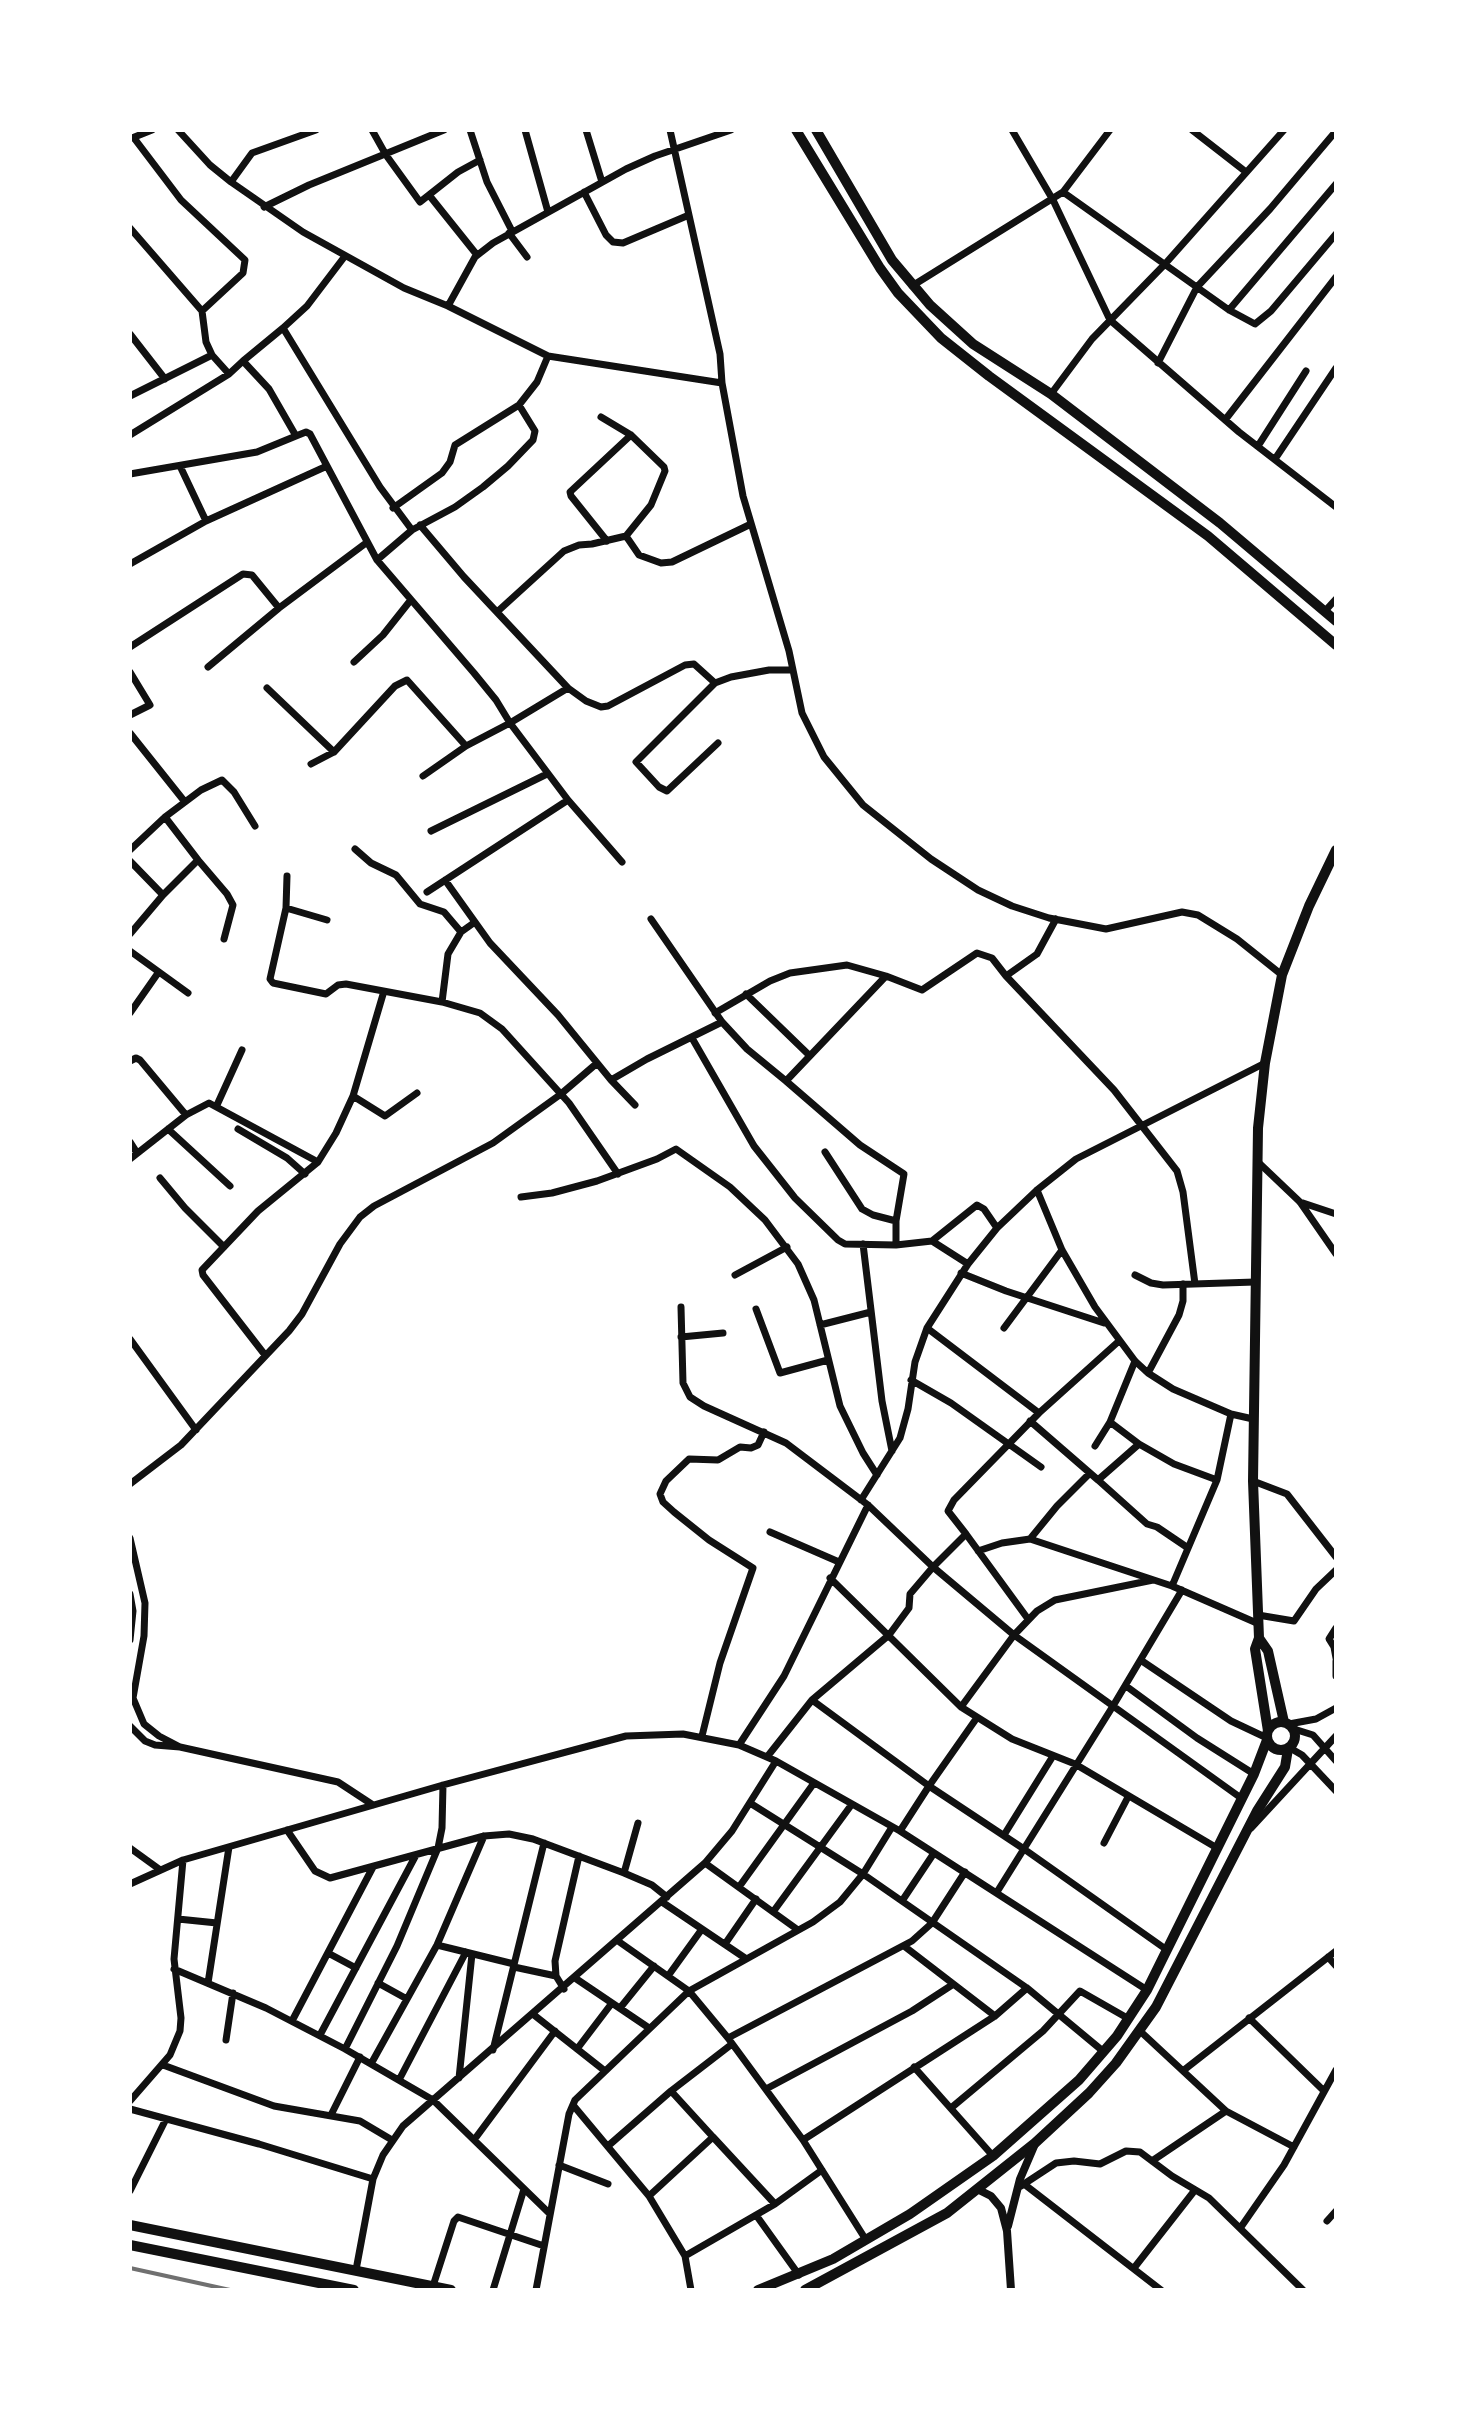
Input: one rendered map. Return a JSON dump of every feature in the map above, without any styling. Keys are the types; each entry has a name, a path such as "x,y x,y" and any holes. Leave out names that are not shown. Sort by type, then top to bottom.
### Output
{"main road":[{"path":"796,130 880,268 898,293 952,348 1208,536 1336,645"},
{"path":"816,130 892,260 912,286 973,344 1051,394 1220,523 1336,621"},
{"path":"1018,396 1018,387 1027,378"},
{"path":"1037,410 1048,402 1051,394"},
{"path":"1289,1748 1276,1750 1267,1736 1255,1649 1259,1638 1253,1481 1256,1160 1265,1063 1282,975 1309,906 1336,850"},
{"path":"805,2290 947,2213 1035,2143 1089,2093 1140,2031 1170,1983 1244,1835 1285,1767 1289,1748 1296,1737 1289,1725 1268,1651 1259,1638"},
{"path":"758,2290 799,2275 920,2207 993,2156 1051,2107 1104,2052 1147,1990 1254,1774 1267,1736 1274,1724 1289,1725"},
{"path":"130,2225 451,2290"},
{"path":"130,2245 354,2290"}],"street":[{"path":"152,130 132,138 181,200 245,260 243,273 202,311"},
{"path":"178,130 210,165 264,207 404,288 448,306 548,356 722,383"},
{"path":"231,182 252,153 316,130"},
{"path":"372,130 417,201 423,201 458,172 480,160"},
{"path":"264,207 309,185 444,130"},
{"path":"470,130 487,182 527,257"},
{"path":"525,130 548,212"},
{"path":"586,130 602,182"},
{"path":"670,130 720,354 722,383 743,496 793,670 802,713 824,757 863,805 912,845 971,886 1012,906 1106,929 1182,912 1198,915 1237,939 1282,975"},
{"path":"448,306 477,255 511,232 602,182 673,150 731,130"},
{"path":"1012,130 1053,200 1110,320 1225,420 1336,507"},
{"path":"912,286 1053,200 1063,192 1110,130"},
{"path":"1192,130 1246,172"},
{"path":"1051,394 1092,339 1165,264 1284,130"},
{"path":"1158,363 1197,287 1270,209 1336,131"},
{"path":"1229,310 1336,184"},
{"path":"584,192 606,235 613,242 623,243 689,215"},
{"path":"1063,192 1229,310 1255,324 1262,321 1336,234"},
{"path":"429,195 477,255"},
{"path":"130,228 202,311 204,335 212,355 229,374"},
{"path":"130,435 229,374 315,296 345,256"},
{"path":"1225,420 1336,277"},
{"path":"283,328 393,508 412,530"},
{"path":"130,334 134,347 165,379"},
{"path":"130,396 212,355"},
{"path":"393,508 442,473 450,462 455,445 519,405 537,382 548,356"},
{"path":"243,361 269,389 296,436"},
{"path":"1275,459 1336,368"},
{"path":"1258,446 1306,371"},
{"path":"377,560 412,530 455,507 483,487 533,440 535,431 519,405"},
{"path":"497,612 564,551 626,536 651,505 665,471 660,462 631,435 601,417"},
{"path":"130,474 257,452 306,432 310,434 377,560 489,691 547,774 622,862"},
{"path":"607,541 570,492 631,435"},
{"path":"180,466 206,521"},
{"path":"130,564 206,521 327,466"},
{"path":"626,536 639,555 661,563 672,562 751,524"},
{"path":"420,525 568,688 586,701 601,707 608,706 685,665 694,664 715,683"},
{"path":"208,667 279,608 366,543"},
{"path":"130,647 243,574 252,575 279,608"},
{"path":"1325,611 1336,599"},
{"path":"354,662 383,635 410,601"},
{"path":"718,743 667,791 637,765 639,757 715,683 769,670 793,670"},
{"path":"130,672 150,705 130,715"},
{"path":"311,764 334,752 395,686 407,680 466,746"},
{"path":"267,688 334,752"},
{"path":"423,776 466,746 568,688"},
{"path":"130,733 185,802"},
{"path":"431,831 547,774"},
{"path":"130,850 165,817 217,781 224,781 234,792 255,826"},
{"path":"427,892 568,800"},
{"path":"165,817 233,905 224,939"},
{"path":"130,836 137,843"},
{"path":"355,849 371,863 396,875 420,904 444,912 461,932"},
{"path":"130,934 198,860"},
{"path":"130,861 163,895"},
{"path":"287,876 286,908 270,979 273,983 326,994 343,984 472,1010 495,1023 561,1094 618,1174"},
{"path":"445,880 514,970 558,1015 596,1064 635,1105"},
{"path":"286,908 327,920"},
{"path":"651,919 715,1013 747,1049 860,1145 902,1171 905,1180 896,1221 896,1245"},
{"path":"1006,976 1037,954 1056,919"},
{"path":"442,1002 448,954 461,932 475,922"},
{"path":"130,951 188,993"},
{"path":"715,1013 790,973 815,968 847,965 922,990 977,953 992,958 1114,1090 1181,1179 1195,1284"},
{"path":"130,1013 158,973"},
{"path":"786,1081 886,976"},
{"path":"265,1355 202,1270 258,1211 318,1162 353,1096 384,991"},
{"path":"746,994 809,1055"},
{"path":"611,1080 722,1022"},
{"path":"692,1038 731,1109 772,1171 838,1240 845,1244 896,1245 932,1241 977,1205 984,1209 997,1228"},
{"path":"217,1105 242,1050"},
{"path":"130,1061 140,1060 186,1115"},
{"path":"739,1745 784,1676 864,1502 905,1424 911,1380 927,1328 961,1273 997,1228 1037,1190 1098,1146 1144,1127 1265,1063"},
{"path":"130,1484 166,1459 196,1430 302,1314 340,1244 360,1217 374,1206 493,1143 561,1094 596,1064"},
{"path":"353,1096 385,1116 417,1093"},
{"path":"130,1142 134,1156 186,1115 206,1104 217,1105 318,1162"},
{"path":"168,1129 230,1186"},
{"path":"238,1129 287,1158 305,1174"},
{"path":"521,1197 552,1193 618,1174 657,1159 670,1150 680,1149 730,1187 765,1220 787,1247 807,1281 832,1381 850,1430 877,1475"},
{"path":"825,1152 862,1209 896,1221"},
{"path":"1256,1160 1300,1202 1336,1254"},
{"path":"160,1178 224,1247"},
{"path":"1037,1190 1062,1250 1106,1324 1135,1361 1173,1389 1231,1414 1253,1419"},
{"path":"1300,1202 1336,1214"},
{"path":"932,1241 968,1264"},
{"path":"863,1244 882,1401 892,1451"},
{"path":"735,1275 787,1247"},
{"path":"1004,1328 1062,1250"},
{"path":"961,1273 1106,1324"},
{"path":"1135,1275 1157,1284 1255,1282"},
{"path":"1148,1373 1179,1315 1183,1284"},
{"path":"681,1307 683,1383 690,1397 786,1443 864,1502 933,1567 1014,1635 1241,1798"},
{"path":"756,1309 780,1373 828,1360"},
{"path":"820,1325 871,1312"},
{"path":"927,1328 1039,1413"},
{"path":"681,1337 723,1333"},
{"path":"130,1339 196,1430"},
{"path":"1028,1619 948,1511 1030,1421 1119,1341"},
{"path":"1095,1446 1110,1422 1135,1361"},
{"path":"911,1380 951,1403 1041,1467"},
{"path":"1172,1586 1217,1480 1231,1414"},
{"path":"1030,1421 1147,1524 1157,1527 1188,1548"},
{"path":"1110,1422 1139,1444 1174,1464 1217,1480"},
{"path":"702,1736 720,1663 753,1568 709,1540 663,1502 660,1494 666,1481 689,1459 718,1460 735,1448 758,1445 764,1432"},
{"path":"1098,1480 1139,1444"},
{"path":"1030,1539 1090,1473"},
{"path":"1253,1481 1287,1494 1336,1557"},
{"path":"770,1532 839,1562"},
{"path":"767,1757 812,1700 889,1635 908,1611 910,1594 966,1534"},
{"path":"130,1538 145,1614 144,1636 132,1685 135,1708 144,1724 180,1747"},
{"path":"978,1551 1030,1539 1172,1586 1258,1619 1294,1621 1316,1589 1336,1570"},
{"path":"830,1578 976,1719 1012,1739 1075,1764 1217,1848"},
{"path":"961,1707 1014,1635 1044,1605 1055,1600 1153,1580"},
{"path":"997,1892 1142,1661 1182,1590"},
{"path":"130,1594 133,1611 130,1640"},
{"path":"1336,1628 1329,1639 1334,1647 1336,1676"},
{"path":"1142,1661 1231,1721 1267,1736"},
{"path":"1126,1686 1197,1738 1254,1774"},
{"path":"812,1700 929,1786 1167,1950"},
{"path":"1289,1725 1316,1719 1336,1708"},
{"path":"536,2290 573,2105 689,1991 798,1930 840,1902 976,1719"},
{"path":"1289,1725 1309,1732 1336,1761"},
{"path":"130,1726 145,1741 155,1745 180,1747 329,1779 347,1786 373,1805"},
{"path":"130,1884 183,1860 626,1736 664,1733 702,1736 739,1745 776,1761 896,1829 1147,1990"},
{"path":"1244,1835 1336,1736"},
{"path":"1289,1748 1336,1791"},
{"path":"1004,1835 1053,1756"},
{"path":"356,2270 373,2179 392,2140 403,2126 564,1989 705,1863 726,1839 776,1761"},
{"path":"739,1887 814,1783"},
{"path":"345,2049 418,1898 438,1848 442,1828 443,1785"},
{"path":"1104,1843 1128,1797"},
{"path":"750,1803 863,1874 1027,1988 1104,2052"},
{"path":"773,1912 852,1804"},
{"path":"624,1873 638,1823"},
{"path":"287,1830 311,1867 325,1877 335,1877 484,1836 509,1834 544,1843 652,1885 664,1900 745,1958"},
{"path":"371,2064 437,1945 484,1836"},
{"path":"493,2050 544,1843"},
{"path":"208,1983 229,1847"},
{"path":"130,1848 159,1869"},
{"path":"902,1901 934,1853"},
{"path":"320,2035 416,1855"},
{"path":"564,1989 556,1976 555,1961 579,1856"},
{"path":"130,2101 163,2065 180,2031 180,2006 174,1969 183,1860"},
{"path":"705,1863 798,1930"},
{"path":"292,2021 373,1867"},
{"path":"608,2146 730,2041 904,1946 932,1923 965,1872"},
{"path":"725,1944 756,1899"},
{"path":"178,1919 217,1923"},
{"path":"668,1976 702,1929"},
{"path":"618,1941 689,1991 803,2140 866,2240"},
{"path":"437,1945 556,1976"},
{"path":"904,1946 995,2016"},
{"path":"1184,2070 1336,1951"},
{"path":"328,1953 356,1968"},
{"path":"459,2078 469,1953"},
{"path":"399,2080 469,1953"},
{"path":"1328,1957 1336,1966"},
{"path":"620,2008 654,1966"},
{"path":"174,1969 233,1993 320,2035 433,2100 550,2214"},
{"path":"575,1978 649,2028"},
{"path":"378,1983 407,1999"},
{"path":"766,2089 912,2011 952,1985"},
{"path":"803,2140 995,2016 1027,1988"},
{"path":"951,2108 1060,2015 1080,1991 1129,2019"},
{"path":"226,2040 233,1993"},
{"path":"577,2049 612,2003"},
{"path":"534,2015 605,2071"},
{"path":"1249,2018 1323,2090"},
{"path":"474,2140 555,2031"},
{"path":"1140,2031 1226,2111 1294,2147"},
{"path":"331,2115 360,2057"},
{"path":"163,2065 274,2106 368,2124 392,2140"},
{"path":"914,2067 993,2156"},
{"path":"1241,2227 1294,2147 1336,2070"},
{"path":"671,2091 775,2204"},
{"path":"573,2105 649,2196 685,2256 691,2290"},
{"path":"130,2109 373,2179"},
{"path":"1152,2161 1226,2111"},
{"path":"130,2191 166,2119"},
{"path":"649,2196 713,2137"},
{"path":"1007,2231 1035,2143"},
{"path":"1020,2187 1045,2169 1065,2161 1100,2164 1134,2150 1209,2198 1300,2287 1289,2290"},
{"path":"559,2165 608,2184"},
{"path":"685,2256 775,2204 822,2170"},
{"path":"1020,2187 1161,2290"},
{"path":"493,2290 524,2189"},
{"path":"977,2189 999,2203 1007,2231 1011,2290"},
{"path":"1134,2268 1195,2190"},
{"path":"1327,2221 1336,2211"},
{"path":"756,2215 799,2275"},
{"path":"433,2286 456,2219 544,2246"}],"railway":[{"path":"130,2268 230,2290"}]}
